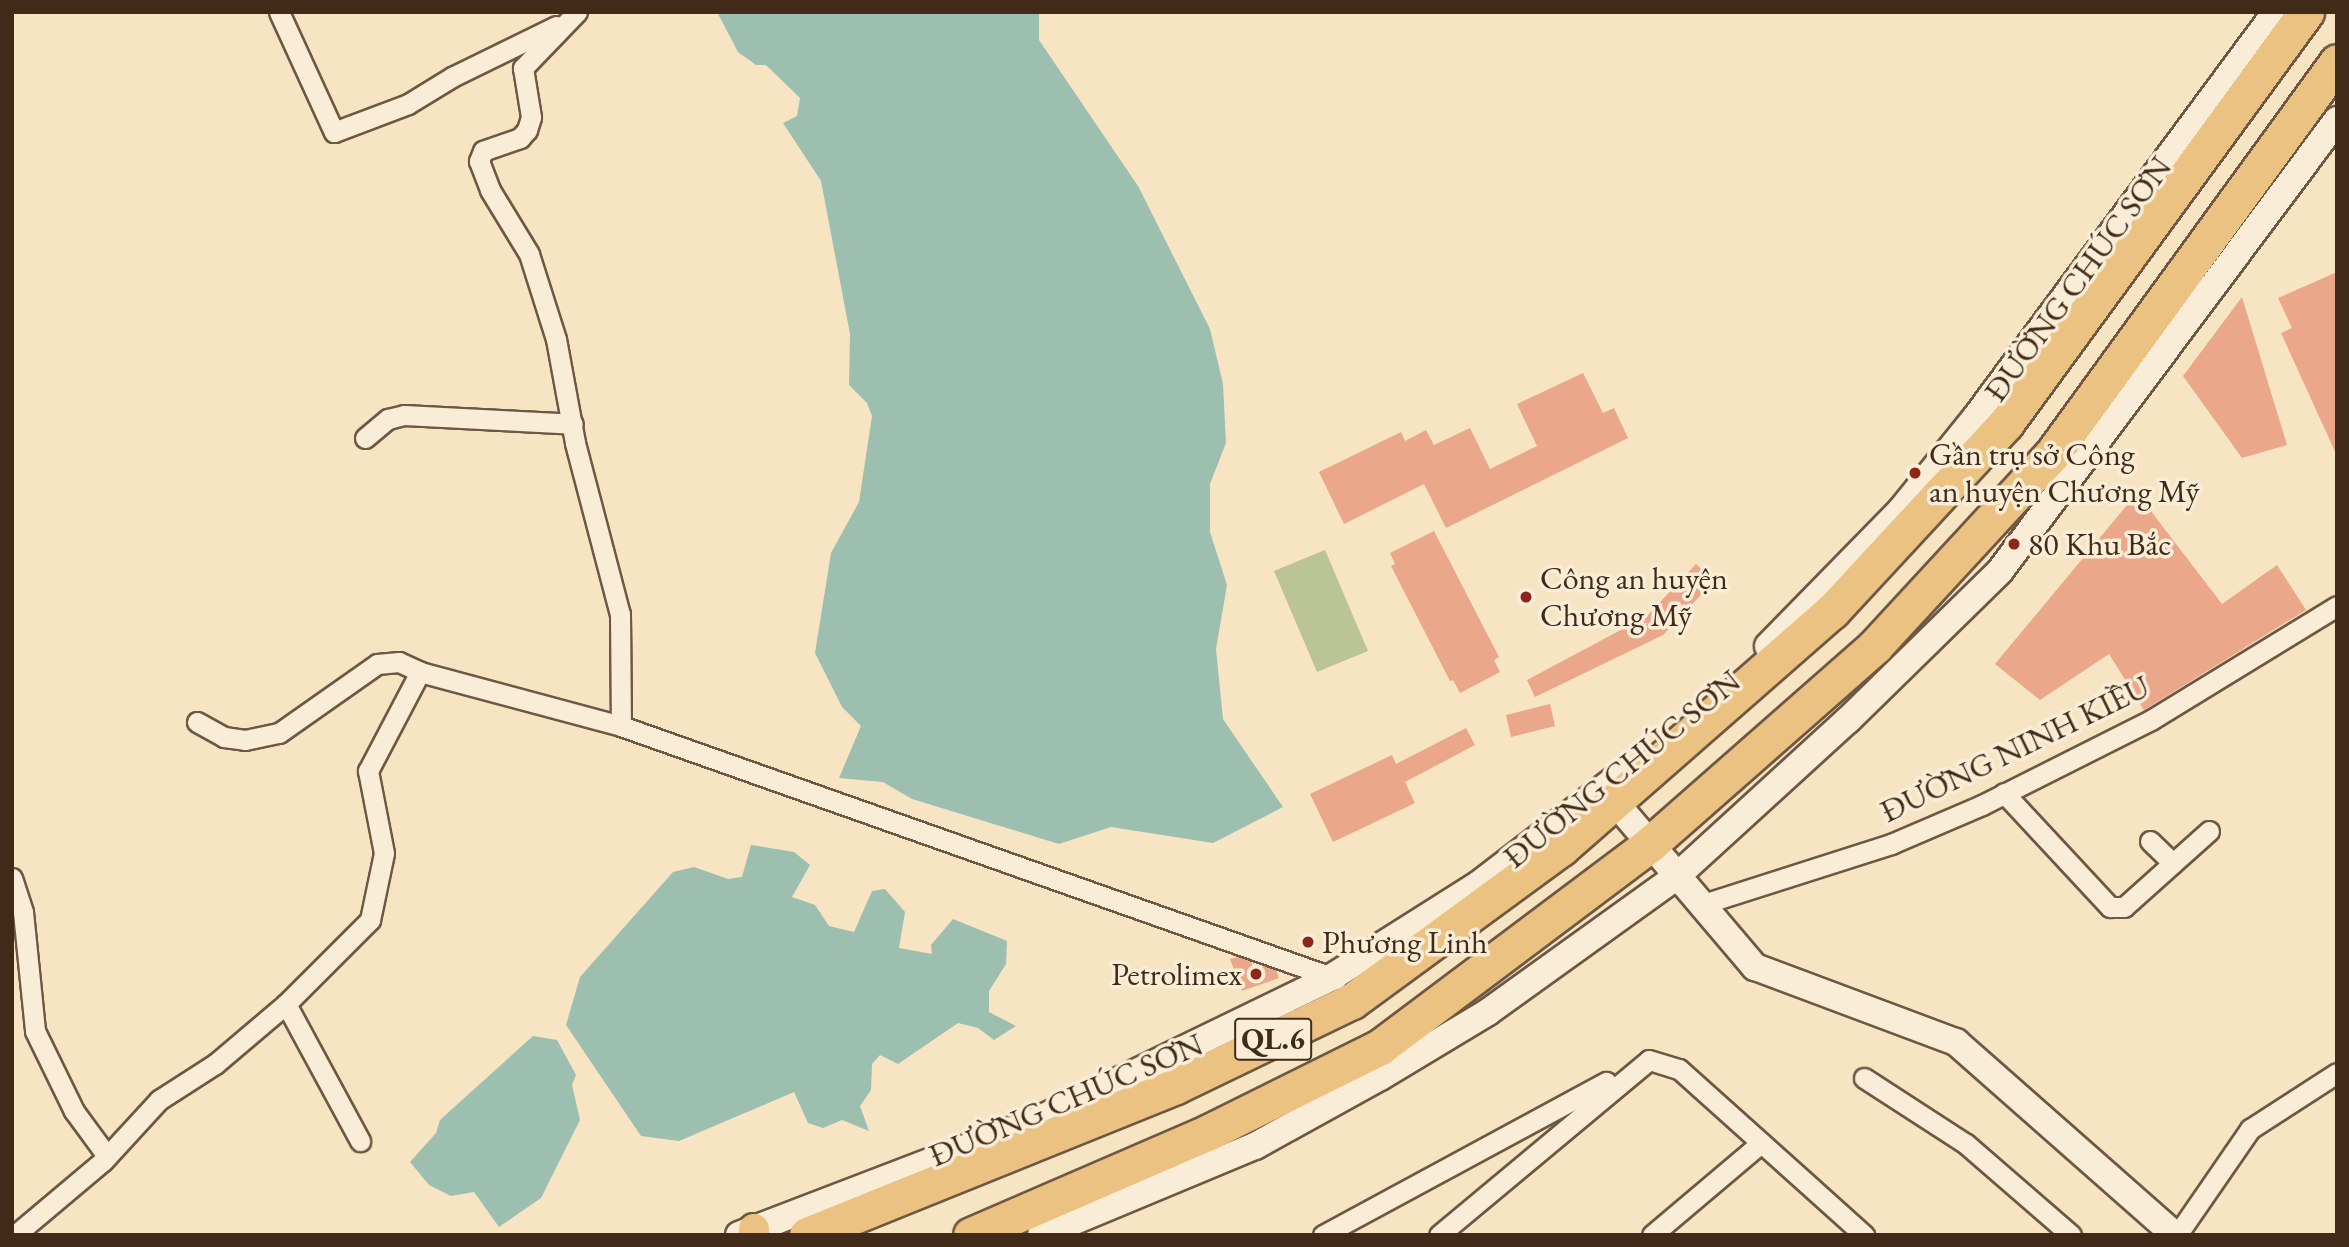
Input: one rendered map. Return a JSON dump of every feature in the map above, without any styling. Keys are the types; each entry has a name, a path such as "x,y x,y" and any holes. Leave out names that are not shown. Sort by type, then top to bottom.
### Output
{"highway":[{"name":"ĐƯỜNG CHÚC SƠN","path":"798,1228 1176,1086 1368,989 1561,848 1832,611 2006,423 2306,12"},
{"name":"QL.6","path":"971,1235 1209,1132 1380,1047 1650,844 1875,646 2053,453 2337,62"}],"street":[{"path":"279,12 334,132 408,104 452,77 573,16"},
{"name":"ĐƯỜNG CHÚC SƠN","path":"749,1233 798,1228 1038,1120 1332,977 1501,868 1694,718 1787,628 1901,510 1976,417 2276,12"},
{"path":"573,16 523,68 531,117 527,130 520,138 483,151 479,161 490,190 530,254 559,349 573,424 620,614 621,726"},
{"path":"1041,1235 1255,1146 1380,1077 1488,1012 1676,877 1848,720 2000,571 2337,120"},
{"path":"365,438 388,419 404,415 573,424"},
{"name":"ĐƯỜNG NINH KIỀU","path":"1700,905 1891,844 2004,793 2151,720 2337,606"},
{"path":"197,722 224,737 262,737 299,721 377,664 399,662 420,672 621,726 1368,989"},
{"path":"15,1235 107,1156 159,1100 215,1064 286,1004 370,920 384,853 368,771 420,672"},
{"path":"2004,793 2110,908 2124,907 2209,831"},
{"path":"1614,802 1700,905 1762,972 1849,999 1966,1049 2176,1235 2250,1129 2337,1073"},
{"path":"2150,841 2173,863"},
{"path":"12,878 23,912 35,1031 74,1111 107,1156"},
{"path":"286,1004 360,1141"},
{"path":"1323,1235 1639,1065 1660,1060 1679,1069 1864,1235"},
{"path":"1439,1235 1639,1065"},
{"path":"1864,1078 1966,1144 2071,1235"},
{"path":"1652,1235 1761,1143"}],"green space":[{"path":"1325,550 1368,651 1317,672 1274,571"}],"shaded area":[{"path":"717,12 1039,12 1039,40 1138,186 1210,329 1223,384 1226,443 1210,484 1210,532 1227,585 1216,649 1223,719 1283,807 1213,843 1111,827 1059,844 912,799 883,782 839,778 861,726 842,707 815,653 831,553 859,502 872,416 867,403 849,385 850,334 821,181 783,123 797,116 800,98 766,65 756,65 738,52"},
{"path":"751,845 794,852 810,865 792,897 815,905 829,926 854,932 872,891 885,889 905,912 899,948 932,954 931,945 953,919 1007,941 1006,964 989,991 989,1012 1016,1026 994,1040 978,1028 958,1023 898,1064 880,1055 872,1064 871,1090 860,1106 869,1131 842,1120 823,1128 808,1123 794,1092 679,1141 641,1136 566,1025 580,977 673,872 694,867 728,879 742,877"},
{"path":"533,1036 557,1040 576,1075 572,1085 580,1120 541,1198 499,1227 474,1192 451,1196 429,1185 410,1162 436,1133 440,1120"}],"building":[{"path":"2337,272 2337,456 2281,333 2292,328 2278,298"},
{"path":"2242,297 2287,445 2242,458 2183,376"},
{"path":"1583,373 1603,413 1614,408 1628,438 1446,528 1424,484 1344,524 1319,472 1401,432 1405,441 1426,430 1434,445 1470,428 1490,469 1537,446 1517,404"},
{"path":"2137,493 2222,604 2277,565 2306,610 2144,710 2109,654 2040,700 1995,664"},
{"path":"1434,531 1499,657 1494,660 1500,672 1460,693 1453,680 1450,681 1391,566 1395,564 1390,553"},
{"path":"1696,564 1714,581 1663,635 1535,697 1527,680 1647,616"},
{"path":"1550,704 1555,726 1511,737 1506,715"},
{"path":"1466,728 1475,745 1405,782 1415,803 1333,842 1310,794 1392,755 1396,764"},
{"name":"Petrolimex","path":"1238,957 1251,961 1254,970 1264,966 1276,970 1279,978 1242,991 1230,959"}],"place":[{"name":"Gần trụ sở Công an huyện Chương Mỹ","path":"1915,473"},
{"name":"80 Khu Bắc","path":"2014,544"},
{"name":"Công an huyện Chương Mỹ","path":"1526,597"},
{"name":"Phương Linh","path":"1308,942"},
{"name":"Petrolimex","path":"1256,974"}]}
